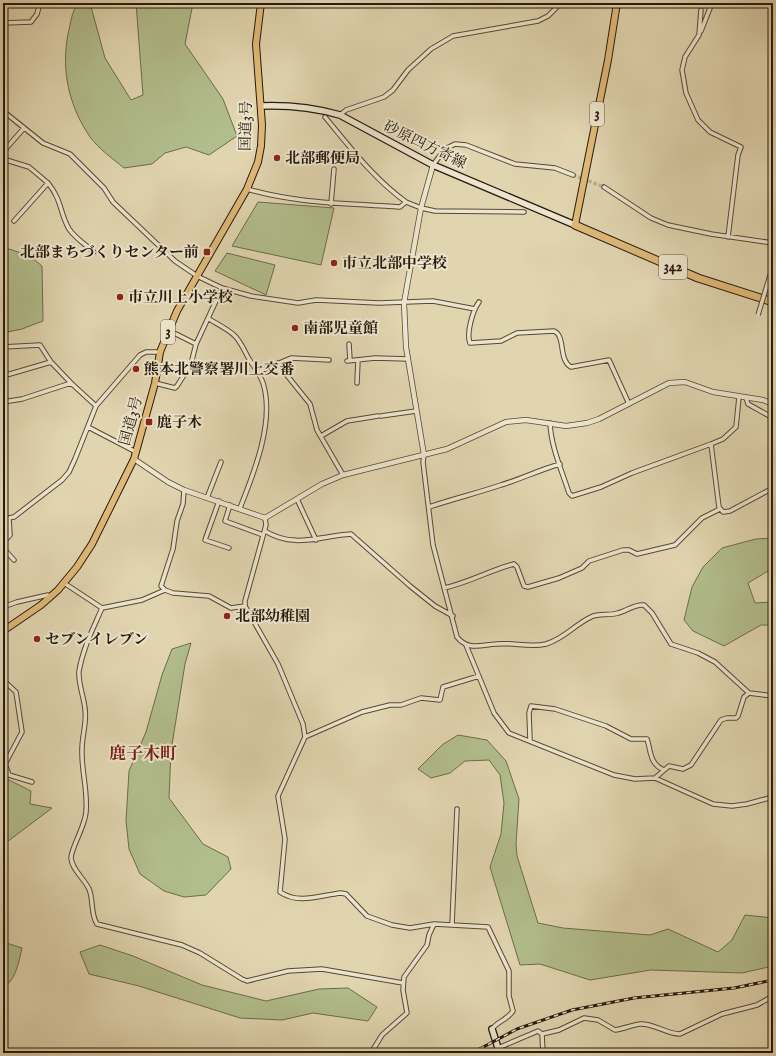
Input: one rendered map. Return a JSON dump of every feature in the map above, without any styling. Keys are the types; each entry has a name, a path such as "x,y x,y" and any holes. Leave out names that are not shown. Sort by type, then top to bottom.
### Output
{"highway":[{"name":"国道3号","path":"3,631 50,597 64,583 92,544 134,459 155,382 160,352 168,330 247,188 258,162 262,146 261,106 256,44 261,3"},
{"name":"3","path":"575,225 608,60 617,3"},
{"name":"342","path":"575,225 698,278 773,302"}],"main road":[{"name":"砂原四方寄線","path":"261,106 280,105 324,110 340,115 432,165 575,225"},
{"path":"492,1029 498,1048"}],"street":[{"path":"3,23 32,22 37,14 40,3"},
{"path":"340,115 346,110 384,97 393,90 408,70 431,49 453,36 538,20 548,16 561,3"},
{"path":"712,3 699,35 685,57 682,70 686,93 698,120 710,132 741,147 738,155 728,237"},
{"path":"699,35 701,10"},
{"path":"3,111 43,143 70,154 104,188 113,202 151,240 175,261 197,276 222,288 251,296 298,303 316,300 404,303 433,300 475,309"},
{"path":"325,117 371,170 394,194 406,202 421,208 455,211 524,212"},
{"path":"3,152 24,128"},
{"path":"573,175 555,168 515,164 466,145 455,144 445,148 432,165 421,208 404,303 404,329 424,455 423,462 433,545 458,637 466,645 494,713 509,733 530,740 586,765 614,775 635,779 655,778 712,804 732,806 747,804 773,797"},
{"path":"3,160 30,168 48,183 55,192 61,204 70,231 94,252"},
{"path":"331,204 334,169"},
{"path":"14,221 48,183"},
{"path":"604,187 651,218 662,222 728,237 773,243"},
{"path":"247,188 271,196 331,204 350,203 400,207 406,202"},
{"path":"758,315 773,264"},
{"path":"155,382 174,388 177,386 191,364 196,344 209,319 222,288"},
{"path":"479,302 475,309 470,333 470,343 501,341 517,333 554,331 559,336 563,356 568,365 571,367 610,360 629,404"},
{"path":"209,319 235,336 258,372 263,383 266,415 255,471 240,508"},
{"path":"168,330 196,344"},
{"path":"350,344 348,360 375,358 408,359"},
{"path":"3,347 40,345 51,362 96,406"},
{"path":"3,519 9,519 62,480 72,465 96,406 140,354 146,352 160,352"},
{"path":"258,372 290,358 329,360"},
{"path":"358,360 358,383"},
{"path":"3,376 51,362"},
{"path":"277,363 310,404 320,436 343,475"},
{"path":"265,518 322,484 343,475 447,449 506,422 526,420 566,426 587,423 629,404 669,383 677,382 695,385 713,392 773,404"},
{"path":"3,402 22,399 71,383"},
{"path":"550,424 569,493 574,496 723,439 736,427 739,397"},
{"path":"746,398 748,404 773,418"},
{"path":"320,436 347,421 416,411"},
{"path":"88,427 136,452"},
{"path":"711,444 720,509"},
{"path":"134,459 168,482 184,490 240,508 265,518"},
{"path":"207,498 221,462"},
{"path":"429,507 503,485 560,464"},
{"path":"720,509 723,512 730,511 773,488"},
{"path":"184,490 183,504 177,521 173,549 161,584 165,590 173,593 209,596 231,608 245,606"},
{"path":"297,499 316,540"},
{"path":"219,501 205,540 229,548"},
{"path":"230,505 225,521 275,538 316,540 351,534 410,586 435,606 453,616"},
{"path":"444,588 455,586 495,569 514,564 517,566 524,586 545,583 581,569 589,561 623,550 629,550 638,554 675,544 704,516 720,509"},
{"path":"265,518 266,525 246,593 245,606 278,664 303,724 305,737 278,796 286,839 280,892 287,897 304,899 341,893 346,894 372,919 410,928 434,924 488,927 509,971 509,996 513,1011 509,1017 497,1023 492,1029"},
{"path":"3,543 10,535 9,519"},
{"path":"3,548 14,560"},
{"path":"64,583 102,608 142,600 165,590"},
{"path":"3,607 17,602 48,595 50,597"},
{"path":"466,645 474,647 498,644 545,644 562,637 592,616 612,615 644,605 649,609 671,644 698,653 715,662 749,693 773,696"},
{"path":"102,608 89,636 79,673 86,720 82,748 87,793 86,814 80,836 71,856 72,864 89,889 92,916 97,924 182,945 200,953 242,980 247,981 288,971 322,969 403,983"},
{"path":"305,737 362,712 390,705 401,705 421,698 440,700 443,687 479,676"},
{"path":"3,680 5,695 3,695"},
{"path":"3,680 16,692 22,732 4,764 9,775 32,782"},
{"path":"655,778 670,766 683,769 691,765 721,720 736,718 738,716 744,697 749,693"},
{"path":"530,740 529,713 532,706 555,710 606,726 631,739 646,739 650,754 660,768 664,770"},
{"path":"452,924 457,808"},
{"path":"371,1053 382,1035 407,1013 403,983 404,977 427,945 429,935 434,924"},
{"path":"498,1048 538,1031 542,1034 559,1030 584,1018 592,1018 615,1030 640,1024 652,1026 675,1034 680,1034 725,1012 758,1005 773,996"},
{"path":"542,1034 544,1053"}],"green space":[{"path":"79,3 90,3 105,58 131,100 143,95 136,3 193,3 185,44 223,99 237,136 209,155 186,147 165,153 152,164 124,168 106,154 90,137 83,125 68,88 66,75 66,48 74,10"},
{"path":"258,202 334,208 321,265 232,246"},
{"path":"3,247 30,256 42,266 43,321 22,329 3,333"},
{"path":"227,253 275,265 266,295 215,271"},
{"path":"773,538 773,570 768,571 748,583 755,603 773,602 773,625 761,625 724,646 693,631 684,620 692,587 703,567 722,548 756,539"},
{"path":"191,643 185,664 171,751 169,798 203,844 228,857 231,869 206,895 184,897 164,891 140,874 129,849 126,821 129,771 146,732 162,675 172,649"},
{"path":"458,735 487,740 506,761 519,799 516,844 517,856 538,923 563,928 650,935 668,929 718,952 732,940 745,915 773,918 773,966 742,973 651,970 590,980 540,964 520,965 490,867 501,834 504,803 500,775 489,760 465,761 450,773 431,778 418,769 442,745"},
{"path":"3,771 7,779 31,791 30,804 52,808 3,845"},
{"path":"3,942 22,948 14,975 3,987"},
{"path":"100,945 133,956 202,985 266,1001 319,989 348,988 377,1007 368,1021 313,1013 282,1020 240,1018 139,986 89,974 80,952"}],"tunnel":[{"path":"573,175 604,187"}],"railway":[{"path":"472,1053 517,1029 572,1010 634,998 734,988 773,980"}],"place":[{"name":"北部郵便局","path":"277,158"},
{"name":"北部まちづくりセンター前","path":"207,252"},
{"name":"市立北部中学校","path":"334,263"},
{"name":"市立川上小学校","path":"120,297"},
{"name":"南部児童館","path":"295,328"},
{"name":"熊本北警察署川上交番","path":"136,369"},
{"name":"鹿子木","path":"149,422"},
{"name":"北部幼稚園","path":"227,616"},
{"name":"セブンイレブン","path":"37,639"}],"district":[{"name":"鹿子木町","path":"143,754"}]}
